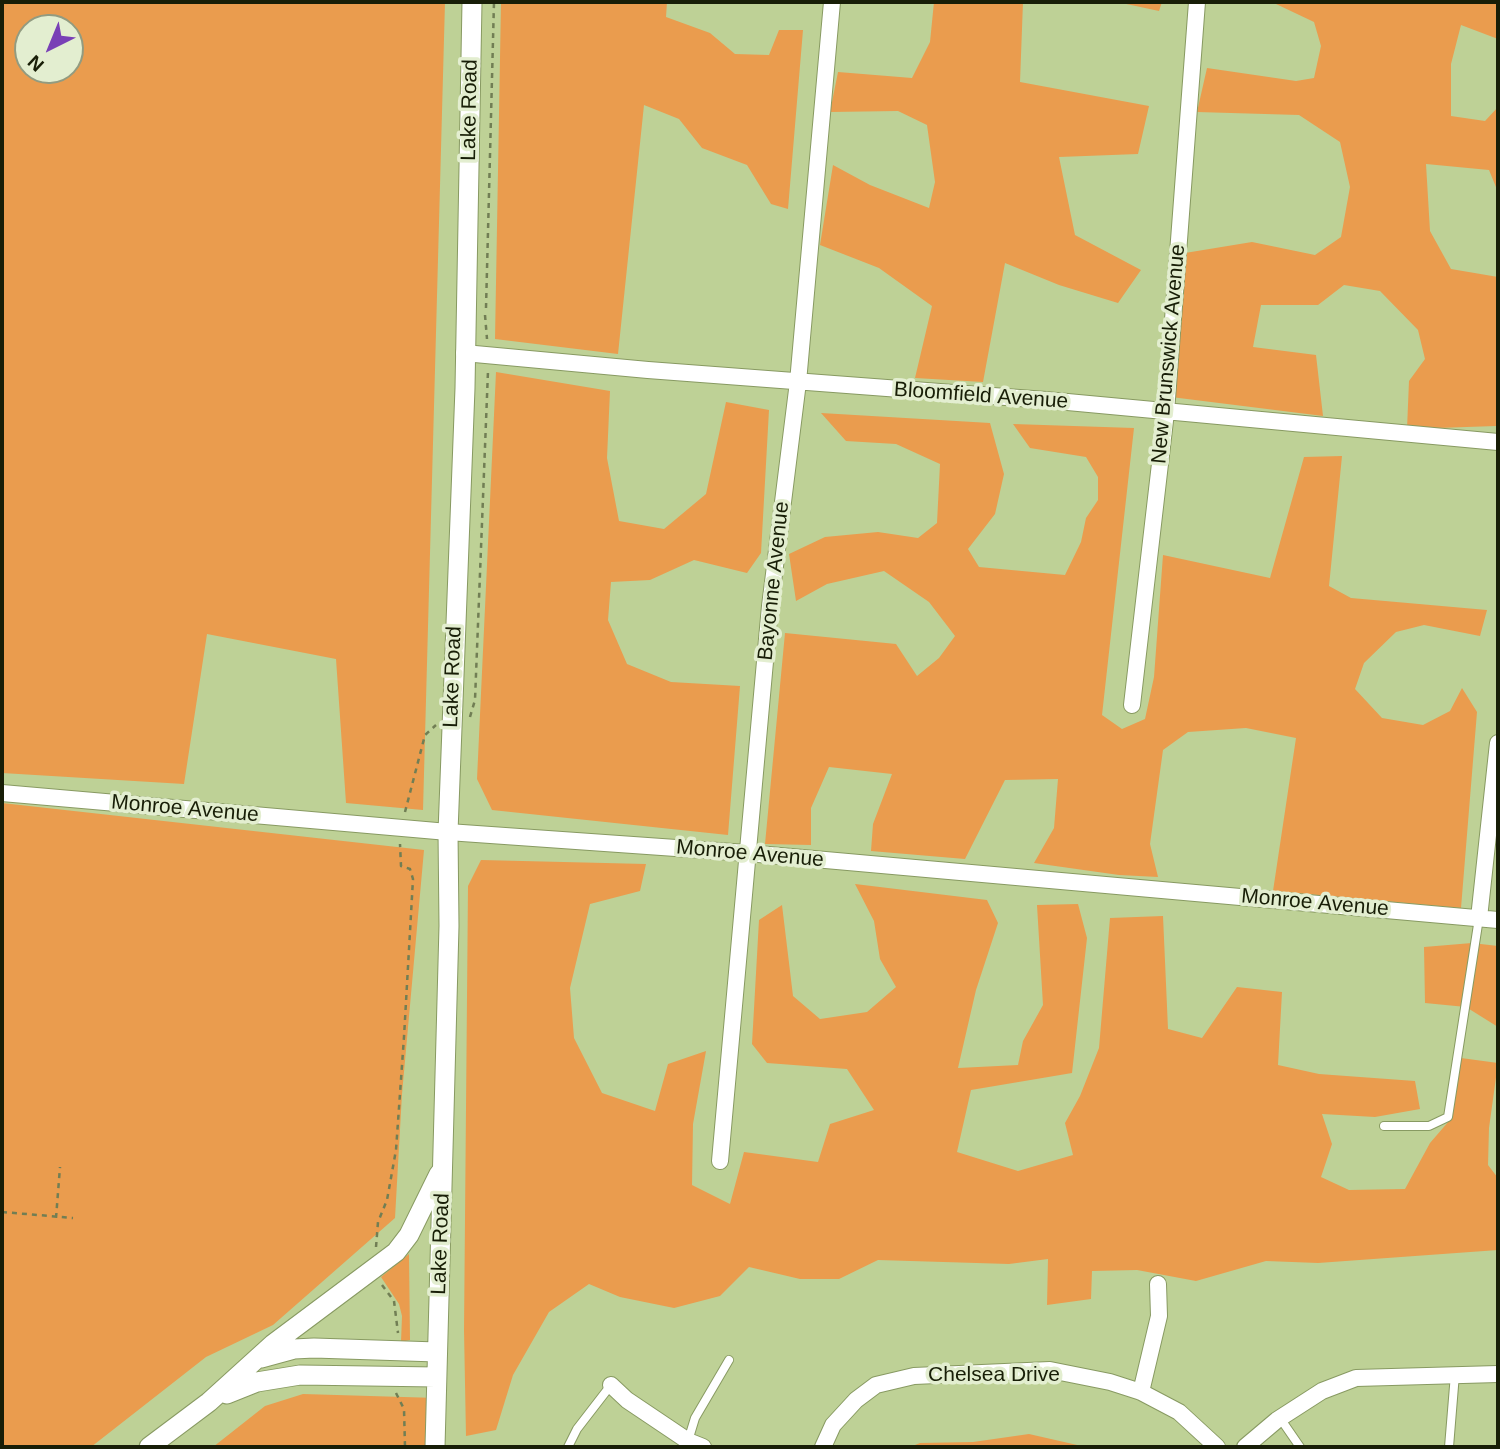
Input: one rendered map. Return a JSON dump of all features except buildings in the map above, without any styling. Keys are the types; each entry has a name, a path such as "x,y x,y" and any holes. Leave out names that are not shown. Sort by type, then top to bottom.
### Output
{"street":[{"name":"Lake Road","path":"435,1447 444,1163 449,926 448,832 464,353 471,2"},
{"name":"Bayonne Avenue","path":"720,1161 770,606 797,382 832,2"},
{"name":"New Brunswick Avenue","path":"1132,705 1166,412 1197,2"},
{"name":"Bloomfield Avenue","path":"464,353 1498,442"},
{"path":"1479,918 1498,743"},
{"name":"Monroe Avenue","path":"2,793 448,832 747,853 1498,919"},
{"path":"149,1447 209,1402 273,1344 396,1252 410,1236 444,1163"},
{"path":"1140,1392 1159,1315 1158,1284"},
{"path":"258,1359 294,1349 314,1348 437,1352"},
{"name":"Chelsea Drive","path":"823,1447 833,1425 856,1400 876,1385 914,1376 1050,1370 1110,1382 1140,1392 1179,1412 1217,1447"},
{"path":"209,1402 257,1382 281,1377 334,1374 436,1377"},
{"path":"1245,1447 1280,1418 1322,1391 1356,1378 1498,1374"},
{"path":"611,1385 627,1400 696,1444"}],"lane":[{"path":"1384,1126 1429,1126 1448,1118 1479,918"},
{"path":"696,1444 695,1418 729,1360"},
{"path":"1449,1447 1455,1374"},
{"path":"568,1447 577,1429 611,1385"},
{"path":"1280,1418 1300,1447"}],"path":[{"path":"489,346 485,316 494,2"},
{"path":"467,719 475,700 488,366"},
{"path":"404,815 425,735 429,728 441,724"},
{"path":"376,1248 378,1222 387,1200 396,1150 404,1038 413,879 410,869 401,866 400,839"},
{"path":"56,1218 60,1167"},
{"path":"2,1212 73,1218"},
{"path":"377,1279 397,1309 399,1323 395,1342"},
{"path":"394,1389 404,1409 405,1447"}],"shaded area":[{"path":"2,2 445,2 423,810 346,803 336,659 207,634 184,784 2,773"},
{"path":"501,2 667,2 666,17 710,33 735,54 769,55 779,30 803,30 788,209 771,204 747,165 702,148 679,119 644,105 618,354 495,339"},
{"path":"934,2 1023,2 1020,82 1149,106 1138,154 1059,157 1075,235 1141,270 1118,303 1059,285 1005,263 983,382 915,378 932,306 879,268 820,245 833,165 870,185 929,208 935,182 927,125 898,111 830,112 838,72 912,78 930,42"},
{"path":"1117,2 1162,2 1159,11"},
{"path":"1226,2 1498,2 1498,39 1461,25 1451,64 1451,116 1485,121 1498,107 1498,192 1489,170 1426,164 1430,231 1451,269 1498,277 1496,426 1407,429 1409,381 1425,359 1418,330 1380,291 1344,285 1318,305 1261,305 1253,347 1316,355 1323,416 1171,397 1185,253 1252,242 1315,255 1341,237 1350,187 1340,142 1299,115 1197,112 1207,68 1296,81 1314,78 1321,46 1314,22 1276,4"},
{"path":"496,372 610,391 607,458 619,521 664,529 706,494 726,402 769,410 761,553 747,573 694,560 650,580 611,582 608,620 627,664 671,682 740,686 728,835 492,810 477,779"},
{"path":"821,413 990,423 1004,474 995,514 968,549 979,567 1065,575 1081,542 1086,518 1098,500 1098,477 1086,457 1030,448 1013,424 1134,428 1102,715 1122,729 1145,719 1154,677 1163,555 1270,578 1304,457 1342,456 1329,586 1351,598 1487,610 1480,636 1424,625 1396,632 1364,663 1355,689 1382,718 1423,725 1450,711 1462,688 1477,712 1461,908 1273,891 1296,738 1246,728 1188,732 1163,750 1150,844 1158,877 1119,875 1034,863 1054,828 1058,779 1005,780 965,859 871,851 873,824 892,774 829,767 811,808 811,845 765,844 785,633 896,644 917,676 939,658 955,636 929,602 884,571 827,584 796,601 789,554 825,537 878,532 918,538 937,523 940,464 896,444 846,441"},
{"path":"2,803 424,850 402,1094 395,1218 273,1325 206,1357 91,1447 2,1447"},
{"path":"481,860 646,864 640,891 590,904 570,988 574,1038 602,1093 655,1111 668,1064 706,1051 693,1124 692,1185 730,1204 744,1152 818,1162 830,1124 874,1110 847,1069 767,1063 752,1044 759,920 782,905 793,996 820,1019 867,1012 896,987 880,959 874,921 855,884 987,900 998,923 976,990 958,1068 1018,1065 1023,1041 1043,1005 1037,905 1078,904 1087,938 1072,1073 971,1090 957,1152 1018,1171 1073,1155 1065,1123 1080,1096 1099,1048 1110,918 1163,916 1168,1029 1202,1038 1237,987 1282,992 1278,1065 1319,1074 1415,1081 1420,1109 1375,1117 1322,1114 1332,1144 1321,1177 1349,1190 1405,1189 1430,1143 1449,1121 1461,1058 1498,1063 1489,1128 1488,1165 1498,1178 1498,1250 1318,1263 1266,1261 1196,1281 1137,1270 1092,1271 1091,1299 1047,1305 1048,1259 1009,1264 878,1260 839,1279 800,1279 749,1267 720,1296 674,1308 620,1297 589,1284 549,1312 513,1375 496,1430 466,1436 464,1330 468,886"},
{"path":"1472,943 1498,946 1498,1027 1466,1007 1425,1003 1424,947"},
{"path":"409,1254 410,1340 401,1342 402,1316 399,1304 381,1277"},
{"path":"303,1394 437,1398 436,1447 213,1447 265,1406"},
{"path":"1029,1434 1086,1447 910,1447 920,1443 973,1442"}]}
